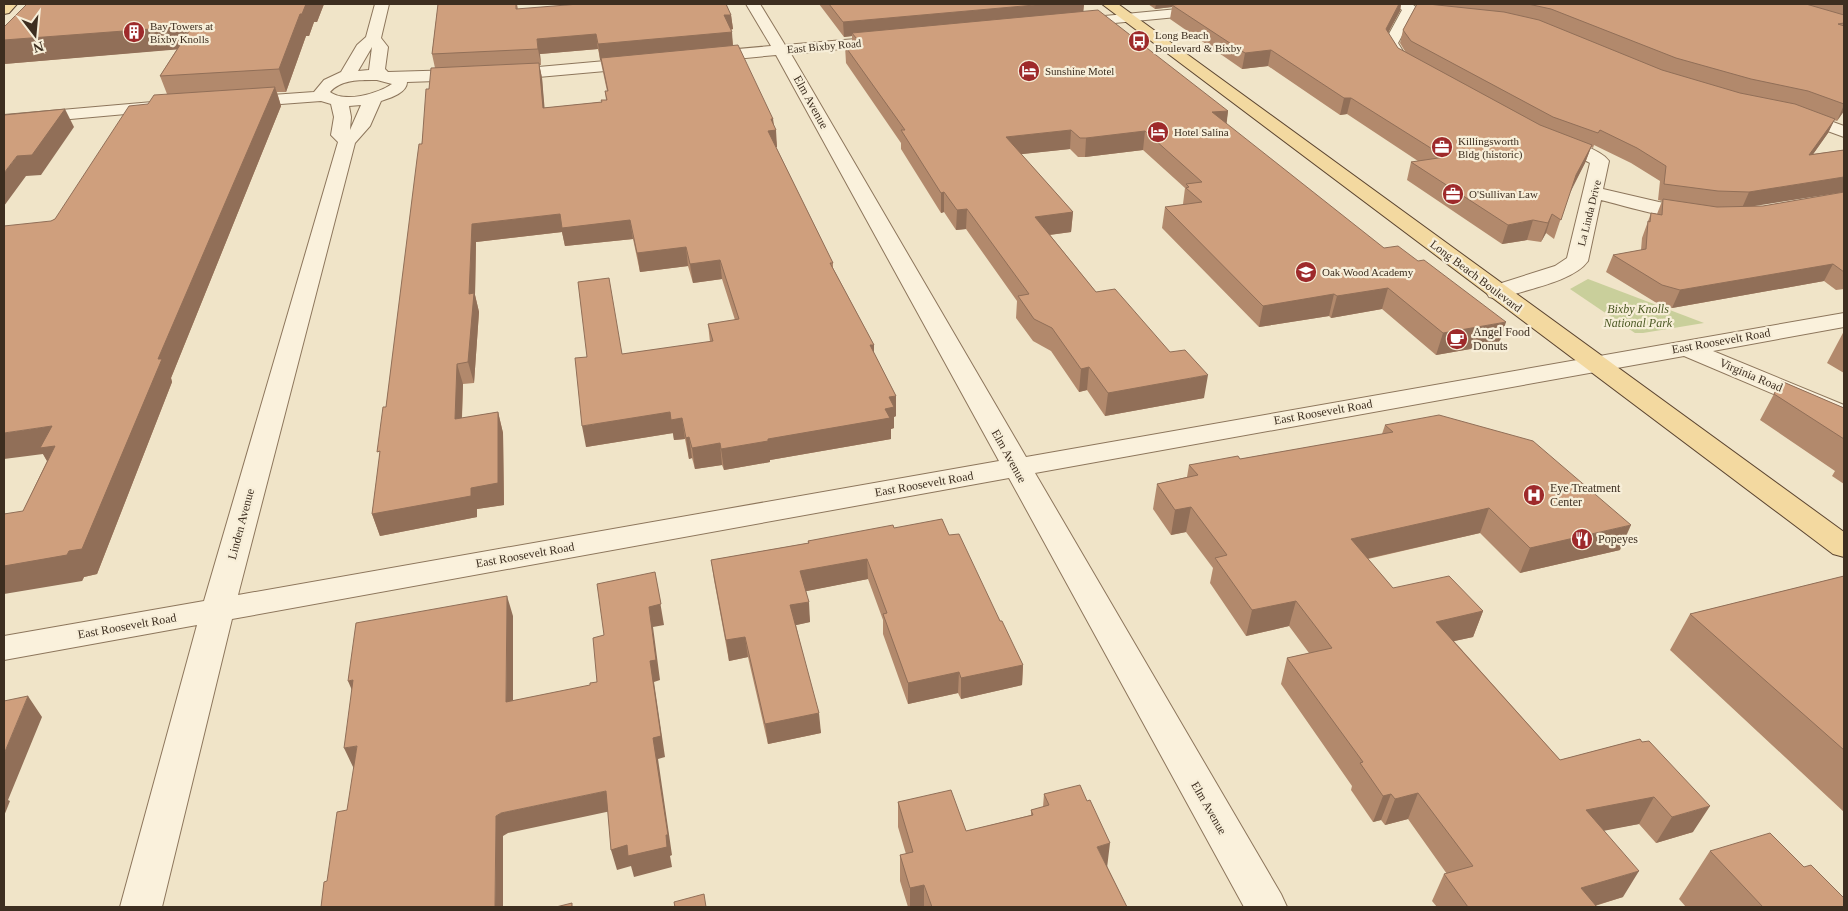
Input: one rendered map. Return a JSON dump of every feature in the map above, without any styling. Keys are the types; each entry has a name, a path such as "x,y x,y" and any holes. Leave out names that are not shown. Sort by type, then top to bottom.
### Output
{"main road":[{"path":"4,10 10,4"},
{"name":"Long Beach Boulevard","path":"1109,4 1844,547"}],"street":[{"path":"328,94 342,79 350,74 359,52 366,43 373,39 382,4"},
{"name":"Elm Avenue","path":"752,4 781,50 1015,467 1266,907"},
{"path":"1062,24 1270,4"},
{"path":"1425,73 1400,59 1391,43 1406,6 1428,10"},
{"name":"East Bixby Road","path":"685,59 907,38"},
{"path":"373,39 380,47 377,70 390,81"},
{"path":"342,79 366,75 390,81 502,78 527,73 655,61"},
{"path":"328,94 340,104 342,115 340,135 347,142 357,134 370,105 390,81"},
{"path":"225,100 328,94 360,100 375,97"},
{"path":"4,120 182,105"},
{"path":"1776,109 1794,113 1844,132"},
{"name":"La Linda Drive","path":"1497,292 1563,271 1577,261 1594,194 1600,161 1583,152 1533,133"},
{"name":"Linden Avenue","path":"140,907 218,609 347,142"},
{"path":"1594,194 1659,208 1718,214"},
{"name":"East Roosevelt Road","path":"4,648 1844,320"},
{"name":"Virginia Road","path":"1686,348 1844,414"}],"green space":[{"name":"Bixby Knolls National Park","path":"1588,279 1704,323 1635,333 1570,289"}],"building":[{"path":"27,4 306,4 302,14 300,14 279,69 160,76 191,28 175,29 177,27 4,40 4,27"},
{"path":"438,4 516,4 516,9 579,4 726,4 731,15 724,15 732,32 598,44 596,34 537,39 538,49 432,54"},
{"path":"829,4 1046,4 843,22"},
{"path":"1399,4 1386,29 1398,48 1540,125 1592,145 1576,175 1561,220 1552,214 1548,223 1533,220 1508,225 1411,162 1445,157 1351,98 1344,98 1271,50 1245,53 1172,5"},
{"path":"1417,4 1504,12 1539,20 1662,70 1740,93 1795,104 1835,119 1809,155 1844,150 1844,177 1749,192 1718,191 1664,184 1666,166 1637,148 1600,130 1598,133 1553,117 1411,41 1403,30"},
{"path":"1528,4 1806,4 1844,15 1844,23 1838,24 1844,26 1844,104 1808,91 1751,79 1676,58 1551,9"},
{"path":"1098,10 1228,111 1212,112 1384,248 1398,246 1418,261 1424,260 1506,322 1443,333 1388,288 1337,296 1334,294 1263,306 1165,207 1202,202 1186,188 1189,187 1186,184 1202,182 1145,131 1086,138 1080,138 1071,130 1006,137 1073,212 1035,217 1096,292 1115,289 1170,352 1185,350 1208,375 1108,393 1089,367 1081,369 1052,328 1034,319 1018,296 1029,294 967,209 957,210 944,192 941,193 901,130 905,130 845,46 861,44 852,33"},
{"path":"738,45 773,119 771,119 776,130 768,131 833,263 830,263 874,345 870,345 896,396 889,397 894,407 885,409 890,418 721,449 720,443 692,448 689,437 686,438 682,418 671,420 670,412 582,426 575,358 587,357 578,282 609,278 622,354 713,341 708,324 739,319 720,260 690,264 686,247 637,253 630,220 562,228 560,214 472,224 469,294 474,293 468,362 457,364 455,419 498,412 498,483 471,488 471,496 372,514 380,451 377,452 383,407 386,407 419,144 422,144 426,89 429,89 431,68 539,63 543,108 607,100 605,91 608,91 601,58"},
{"path":"275,87 158,359 162,359 82,549 69,551 67,555 4,566 4,514 23,511 55,446 40,448 52,426 4,433 4,226 55,219 129,106 148,104 154,95"},
{"path":"65,109 32,155 17,156 4,173 4,115"},
{"path":"1844,192 1844,272 1833,264 1680,290 1662,285 1613,255 1646,249 1648,221 1650,222 1651,213 1662,215 1663,199 1717,207 1763,206"},
{"path":"1781,381 1844,408 1844,439 1774,394"},
{"path":"1439,415 1533,441 1631,525 1530,548 1489,508 1351,539 1393,588 1449,576 1483,611 1436,622 1560,760 1640,739 1642,742 1649,741 1710,806 1672,817 1654,797 1586,810 1639,871 1581,888 1597,907 1468,907 1444,874 1473,866 1418,793 1395,799 1391,794 1383,796 1360,763 1363,762 1287,658 1332,648 1296,601 1252,610 1215,558 1227,555 1191,507 1175,510 1157,484 1198,475 1189,465 1238,456 1240,459 1393,432 1385,425"},
{"path":"942,519 949,535 959,534 1023,665 961,678 959,672 908,683 883,614 887,613 867,559 800,571 809,602 790,605 819,713 765,724 745,637 726,640 711,560 809,543 808,541 893,525 894,528"},
{"path":"655,572 661,604 649,607 656,660 650,661 661,736 653,738 668,835 666,835 667,847 628,856 627,845 611,850 606,791 501,813 496,816 495,907 321,907 324,882 327,881 337,812 347,810 357,746 344,748 353,680 348,681 356,623 507,596 506,702 597,682 593,638 604,635 597,584"},
{"path":"1844,576 1844,750 1690,614"},
{"path":"28,696 4,754 4,701"},
{"path":"1080,785 1087,801 1090,800 1110,843 1097,847 1127,907 932,907 924,885 910,888 900,855 913,852 898,802 951,790 966,831 1033,815 1031,810 1049,805 1044,794"},
{"path":"1770,833 1804,867 1811,865 1844,898 1844,907 1763,907 1710,851"},
{"path":"704,894 706,907 675,907 674,902"},
{"path":"572,903 572,907 556,907"}],"place":[{"name":"Bay Towers at Bixby Knolls","path":"134,32"},
{"name":"Long Beach Boulevard & Bixby","path":"1139,41"},
{"name":"Sunshine Motel","path":"1029,71"},
{"name":"Hotel Salina","path":"1158,132"},
{"name":"Killingsworth Bldg (historic)","path":"1442,147"},
{"name":"O'Sullivan Law","path":"1453,194"},
{"name":"Oak Wood Academy","path":"1306,272"},
{"name":"Angel Food Donuts","path":"1457,339"},
{"name":"Eye Treatment Center","path":"1534,495"},
{"name":"Popeyes","path":"1582,539"}]}
